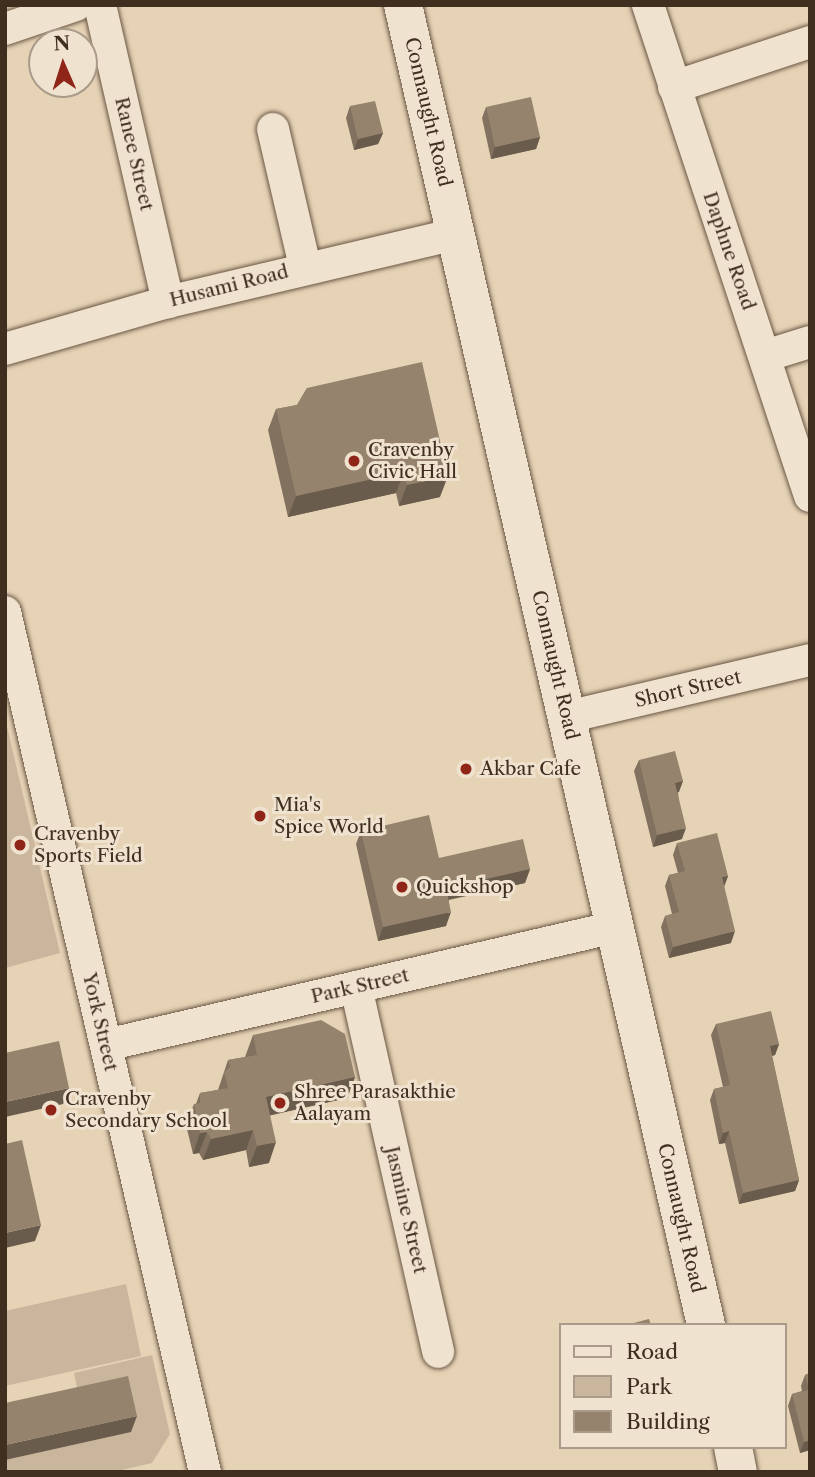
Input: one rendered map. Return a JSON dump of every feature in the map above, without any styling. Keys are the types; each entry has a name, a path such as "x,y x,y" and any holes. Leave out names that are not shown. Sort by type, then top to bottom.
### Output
{"street":[{"path":"5,29 76,5"},
{"name":"Ranee Street","path":"100,5 168,302"},
{"name":"Connaught Road","path":"403,5 706,1323"},
{"name":"Daphne Road","path":"648,5 810,496"},
{"path":"674,87 810,42"},
{"path":"273,129 305,267"},
{"name":"Husami Road","path":"5,349 168,302 305,267 455,234"},
{"path":"765,356 810,342"},
{"name":"York Street","path":"5,612 205,1472"},
{"name":"Short Street","path":"567,717 810,660"},
{"name":"Park Street","path":"106,1045 615,927"},
{"name":"Jasmine Street","path":"355,987 438,1352"},
{"path":"733,1449 738,1472"}],"green space":[{"name":"Cravenby Sports Field","path":"5,718 60,953 5,968"},
{"path":"126,1284 141,1356 5,1386 5,1311"},
{"path":"152,1355 170,1434 152,1463 113,1472 5,1472 5,1460 80,1402 74,1373"}],"building":[{"path":"531,97 540,137 495,147 486,107"},
{"path":"375,101 383,133 358,139 350,106"},
{"name":"Cravenby Civic Hall","path":"422,362 448,476 407,485 404,472 296,496 276,409 297,405 307,388"},
{"path":"675,751 683,781 675,783 686,828 657,835 639,760"},
{"path":"429,815 439,858 523,839 530,869 446,888 451,912 383,927 361,831"},
{"path":"717,833 728,876 722,877 735,931 673,947 665,916 679,912 669,875 685,871 677,843"},
{"path":"771,1011 779,1044 770,1046 799,1180 743,1193 729,1131 723,1133 714,1089 730,1085 716,1024"},
{"name":"Shree Parasakthie Aalayam","path":"321,1020 345,1034 355,1077 266,1097 276,1142 257,1146 253,1130 211,1139 207,1132 200,1133 194,1104 200,1103 200,1093 228,1088 224,1072 230,1067 228,1060 257,1055 253,1035"},
{"path":"59,1041 69,1088 5,1102 5,1053"},
{"path":"22,1140 41,1225 5,1233 5,1144"},
{"path":"649,1319 650,1323 634,1323"},
{"path":"810,1373 810,1440 804,1442 792,1394 809,1390 805,1375"},
{"path":"128,1376 137,1416 5,1445 5,1403"}],"place":[{"name":"Cravenby Civic Hall","path":"354,461"},
{"name":"Akbar Cafe","path":"466,769"},
{"name":"Mia's Spice World","path":"260,816"},
{"name":"Cravenby Sports Field","path":"20,845"},
{"name":"Quickshop","path":"402,887"},
{"name":"Shree Parasakthie Aalayam","path":"280,1103"},
{"name":"Cravenby Secondary School","path":"51,1110"}]}
